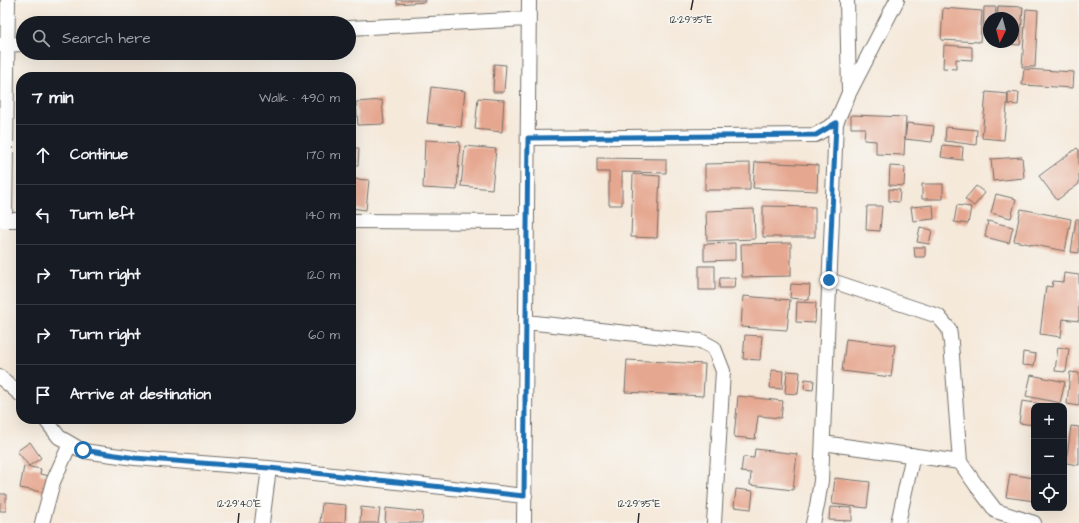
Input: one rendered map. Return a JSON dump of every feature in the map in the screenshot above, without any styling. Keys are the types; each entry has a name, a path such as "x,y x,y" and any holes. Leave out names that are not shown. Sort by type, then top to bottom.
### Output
{"street":[{"path":"8,0 4,45 2,220 16,220"},
{"path":"524,523 528,0"},
{"path":"847,0 849,93"},
{"path":"812,523 817,506 821,480 836,123 849,93 897,0"},
{"path":"356,28 529,19"},
{"path":"4,45 16,44"},
{"path":"528,138 816,135 836,123"},
{"path":"356,221 527,222"},
{"path":"829,280 938,316 949,329 960,462 996,510 1034,523"},
{"path":"526,322 701,341 714,348 723,371 714,523"},
{"path":"0,377 16,391"},
{"path":"48,424 59,437 83,450 135,458 269,468 524,496"},
{"path":"822,443 960,462"},
{"path":"42,523 53,482 70,444"},
{"path":"898,523 913,455"},
{"path":"262,523 269,468"}],"building":[{"path":"397,0 425,0 425,2 397,4"},
{"path":"998,6 1023,7 1020,45 1019,12 998,12"},
{"path":"984,7 996,7 996,12 984,12"},
{"path":"943,8 982,11 980,42 941,40"},
{"path":"1026,9 1038,10 1035,67 1022,67"},
{"path":"944,45 972,47 972,60 956,59 956,69 943,68"},
{"path":"494,64 506,65 504,92 493,92"},
{"path":"1024,69 1074,72 1073,88 1022,85"},
{"path":"431,87 465,91 461,127 427,123"},
{"path":"986,92 1008,94 1004,140 982,138"},
{"path":"1008,92 1019,93 1018,105 1008,104"},
{"path":"478,98 504,100 502,132 475,129"},
{"path":"382,100 384,124 358,125 356,102"},
{"path":"851,115 906,117 904,155 876,154 876,141 864,140 865,128 851,128"},
{"path":"907,123 934,126 932,142 905,139"},
{"path":"946,127 977,130 976,145 945,141"},
{"path":"425,140 460,142 457,190 423,188"},
{"path":"943,145 963,147 962,160 941,157"},
{"path":"465,146 496,149 492,189 461,186"},
{"path":"356,148 359,148 358,165 356,165"},
{"path":"1077,148 1079,150 1079,184 1057,200 1039,176"},
{"path":"1022,157 1024,178 993,181 991,159"},
{"path":"597,158 666,159 666,173 622,172 622,205 609,205 609,172 597,172"},
{"path":"755,162 818,165 817,191 753,188"},
{"path":"750,163 750,190 705,190 705,164"},
{"path":"890,166 905,167 904,186 889,185"},
{"path":"633,174 660,176 657,238 631,237"},
{"path":"356,179 369,180 366,210 356,209"},
{"path":"922,184 943,184 943,199 922,199"},
{"path":"976,186 985,193 974,206 965,199"},
{"path":"889,189 900,190 899,202 889,201"},
{"path":"996,194 1016,199 1011,218 991,213"},
{"path":"933,205 934,219 913,221 911,207"},
{"path":"957,205 971,207 968,224 954,222"},
{"path":"763,206 815,207 815,237 763,237"},
{"path":"867,206 882,206 880,231 866,230"},
{"path":"754,209 755,239 707,241 706,211"},
{"path":"1021,209 1071,219 1065,251 1014,241"},
{"path":"1076,219 1079,219 1079,253 1071,252"},
{"path":"988,221 1013,227 1009,243 985,237"},
{"path":"920,227 932,230 929,244 917,242"},
{"path":"735,243 735,260 704,261 704,244"},
{"path":"791,243 791,276 742,277 741,244"},
{"path":"914,247 925,247 925,257 915,257"},
{"path":"699,266 715,266 715,290 699,290"},
{"path":"1064,273 1079,275 1079,321 1063,319 1061,337 1040,334 1046,286 1052,287 1053,281 1063,282"},
{"path":"720,278 735,278 734,288 719,288"},
{"path":"791,284 810,285 809,300 790,298"},
{"path":"743,296 790,300 787,330 741,327"},
{"path":"797,302 816,303 815,323 796,322"},
{"path":"745,335 762,336 760,360 743,359"},
{"path":"846,339 895,345 891,377 842,371"},
{"path":"1058,347 1069,349 1066,372 1055,371"},
{"path":"1023,352 1036,354 1034,366 1022,365"},
{"path":"627,360 705,364 703,396 625,392"},
{"path":"772,370 783,371 782,389 770,388"},
{"path":"787,371 800,372 798,394 785,393"},
{"path":"1070,372 1079,373 1079,406 1067,404"},
{"path":"1031,375 1065,382 1060,403 1026,396"},
{"path":"805,379 814,380 813,390 804,389"},
{"path":"738,396 783,401 781,418 758,416 755,439 734,437"},
{"path":"1022,401 1036,403 1031,403 1031,425 1019,423"},
{"path":"1071,426 1079,427 1079,465 1067,463"},
{"path":"30,442 41,458 29,466 17,451"},
{"path":"755,449 797,454 793,490 750,485 751,473 741,472 743,457 754,458"},
{"path":"24,466 41,469 40,474 50,476 47,493 20,488"},
{"path":"1010,474 1031,478 1031,501 1006,497"},
{"path":"835,478 870,482 867,508 832,504"},
{"path":"736,489 753,491 751,509 734,507"},
{"path":"0,494 6,494 6,511 0,511"},
{"path":"322,503 346,505 345,523 320,523"},
{"path":"361,507 380,509 378,523 360,523"},
{"path":"830,507 852,508 852,521 829,520"},
{"path":"386,508 423,512 422,523 385,523"}],"route":[{"path":"83,450 135,458 269,468 524,496 528,138 816,135 836,123 829,280"}]}
